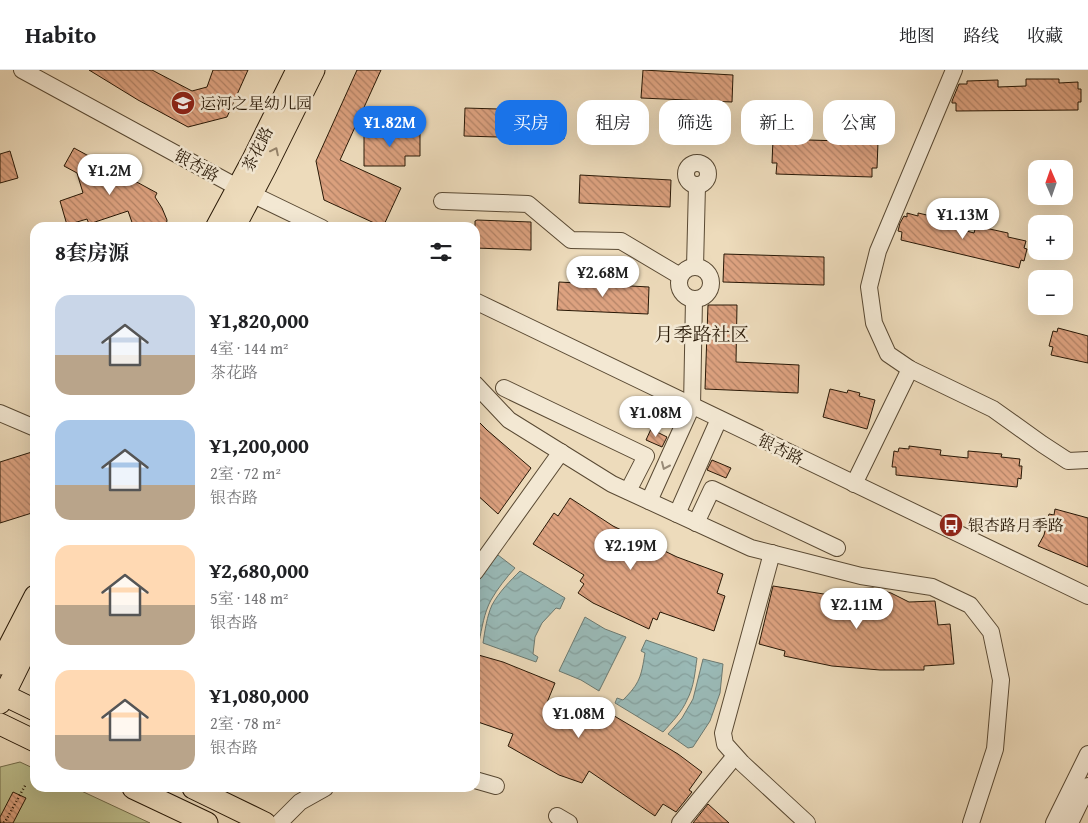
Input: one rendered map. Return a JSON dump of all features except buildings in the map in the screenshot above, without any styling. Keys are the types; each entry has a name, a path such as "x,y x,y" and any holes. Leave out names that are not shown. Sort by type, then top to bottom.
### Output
{"main road":[{"name":"茶花路","path":"236,222 252,161 296,70"},
{"name":"茶花路","path":"221,222 266,167 314,70"},
{"path":"0,664 30,606"},
{"path":"30,642 1,697 30,708"},
{"path":"0,724 30,739"},
{"path":"141,792 200,821"},
{"path":"201,792 266,823"}],"street":[{"path":"954,70 878,251 869,287 874,324 888,354 910,369 993,409 1068,461 1088,460"},
{"name":"银杏路","path":"26,71 245,191 310,222"},
{"path":"695,268 697,185"},
{"path":"442,201 528,204 571,240 621,241 680,276"},
{"path":"695,268 702,269 710,282 708,292 694,299 689,298 681,291 679,286 680,276 683,272 687,269 695,268"},
{"path":"649,501 692,406 694,299"},
{"name":"银杏路","path":"480,303 1088,596"},
{"path":"854,484 910,369"},
{"path":"504,388 646,456 628,491"},
{"path":"480,389 510,420 612,484 752,548 861,576 932,587 970,605 991,632 1001,680 995,749 972,823"},
{"path":"0,413 30,426"},
{"path":"677,514 719,418"},
{"path":"480,565 561,452"},
{"path":"696,523 712,489 837,548"},
{"path":"772,553 723,733 725,744 735,756 807,823"},
{"path":"1054,823 1088,754"},
{"path":"680,823 735,756"},
{"path":"480,781 496,786"},
{"path":"1070,823 1088,786"},
{"path":"279,823 300,802 315,792"}],"path":[{"path":"0,823 5,822 26,784"}],"green space":[{"path":"20,762 30,767 30,792 84,792 150,823 0,823 0,767"}],"water":[{"path":"498,555 515,568 491,600 485,615 480,638 480,574"},
{"path":"520,571 565,598 560,609 556,608 542,623 535,637 533,654 538,657 536,662 483,643 487,618 492,605 501,591"},
{"path":"585,617 605,629 626,637 599,691 581,680 559,671"},
{"path":"646,640 697,658 694,679 685,704 680,713 663,732 615,703 617,698 623,700 639,679 645,653 641,651"},
{"path":"703,659 723,664 720,693 710,721 693,747 688,748 668,734 682,718 693,699"}],"place":[{"name":"运河之星幼儿园","path":"183,103"},
{"name":"银杏路月季路","path":"951,525"}],"district":[{"name":"月季路社区","path":"702,334"}]}
